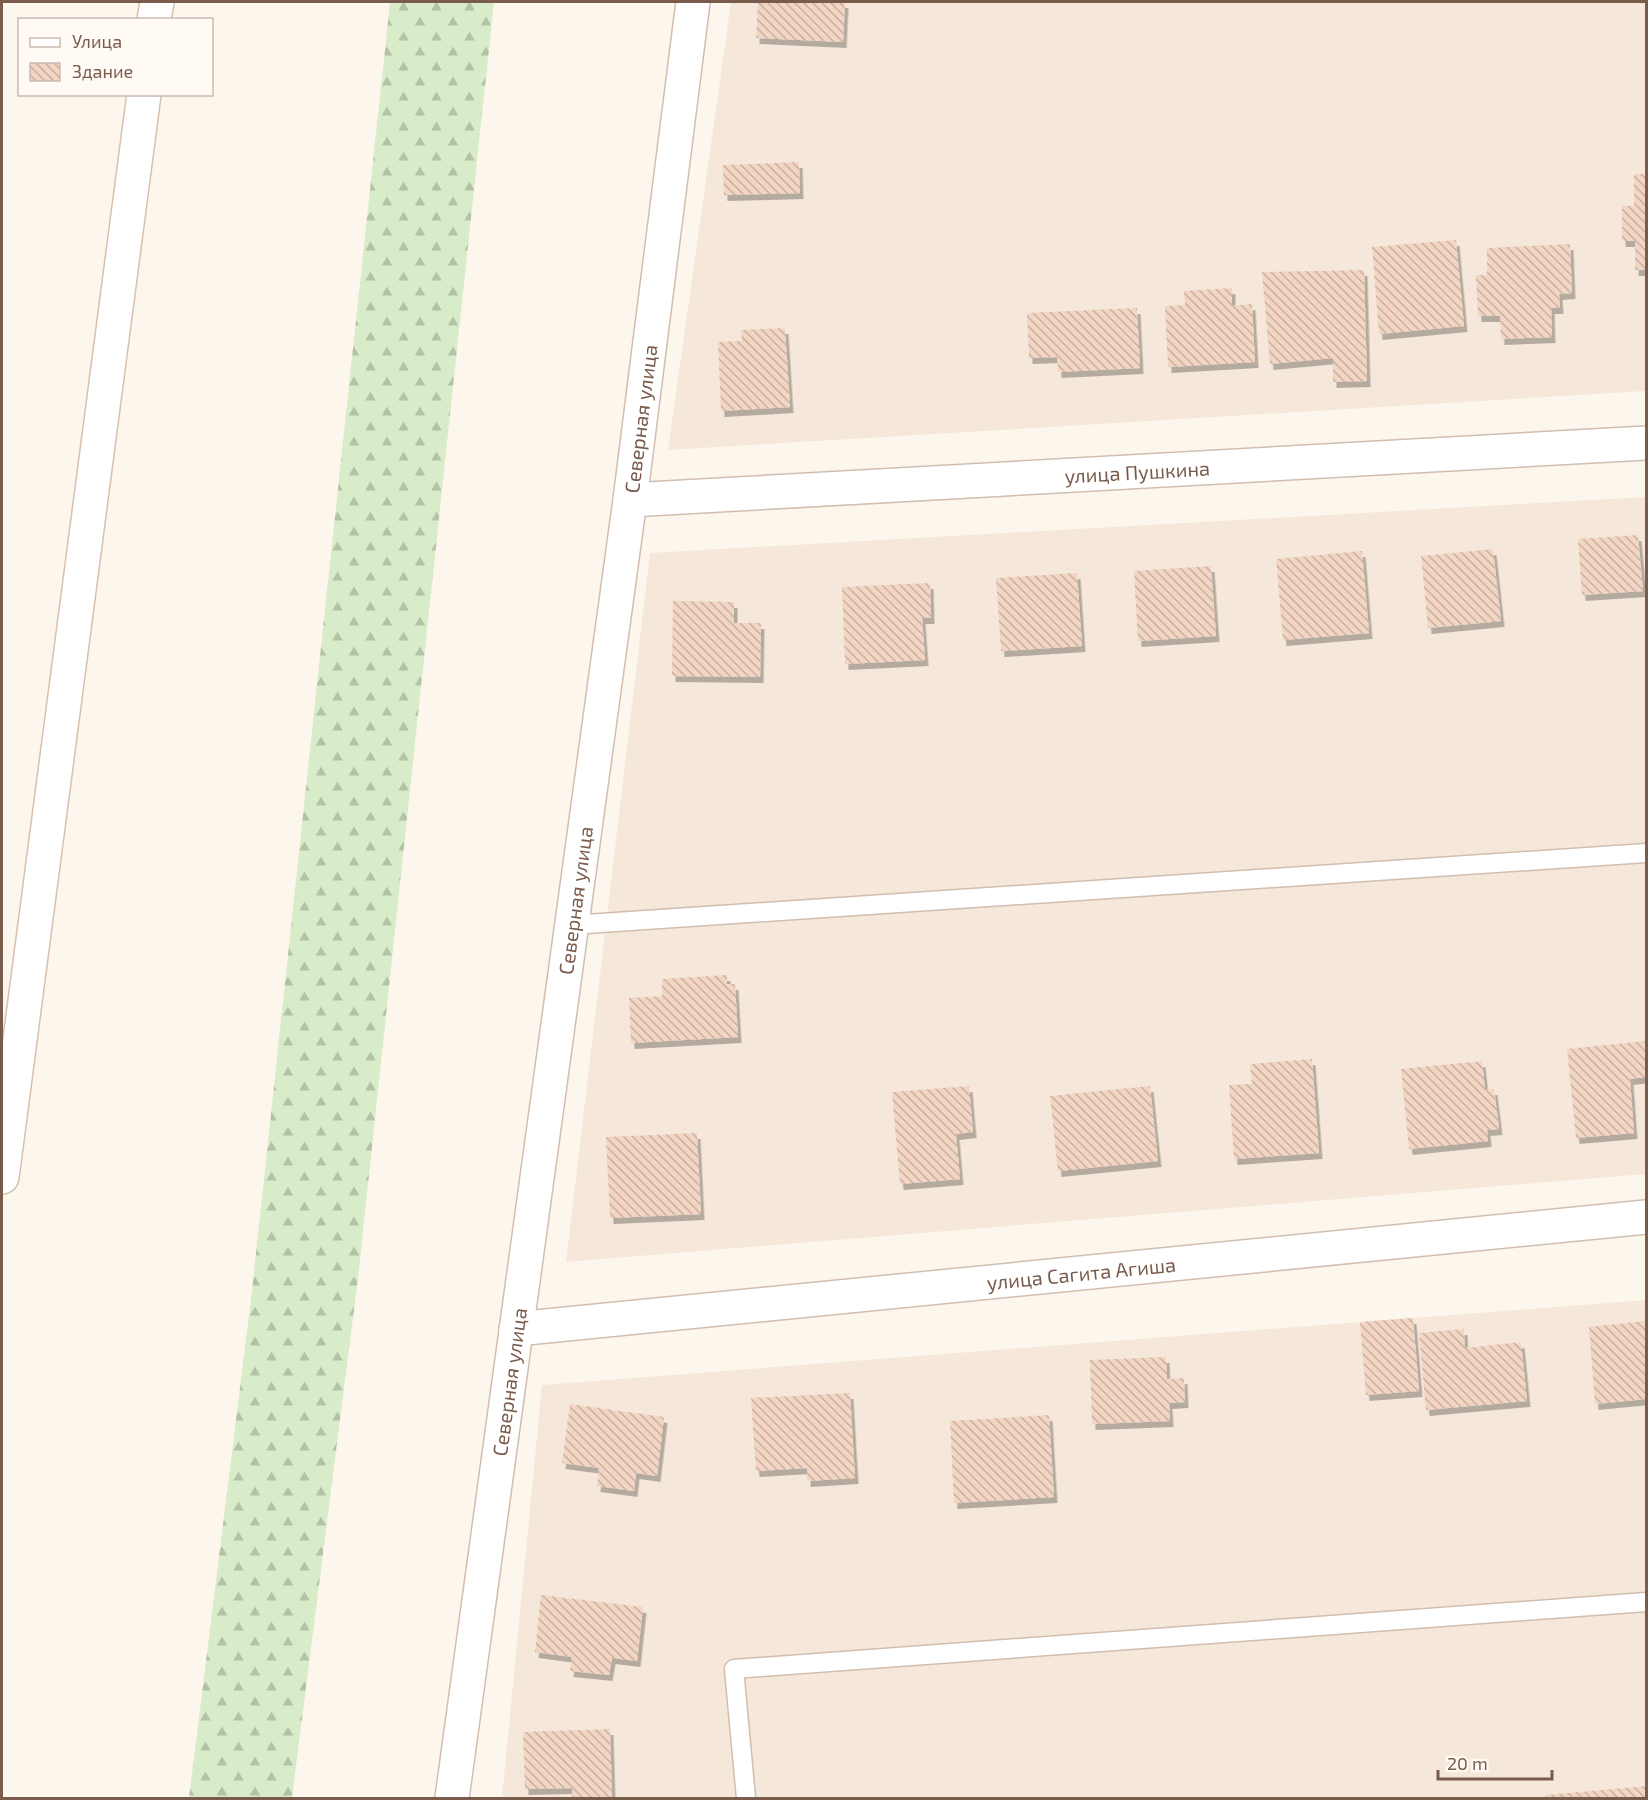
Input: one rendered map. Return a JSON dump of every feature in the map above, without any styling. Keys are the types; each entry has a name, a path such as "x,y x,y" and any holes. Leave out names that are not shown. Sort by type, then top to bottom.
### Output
{"street":[{"path":"154,18 157,2"},
{"name":"Северная улица","path":"452,1798 630,500 693,2"},
{"path":"2,1177 144,96"},
{"name":"улица Пушкина","path":"630,500 1647,443"},
{"name":"улица Сагита Агиша","path":"516,1329 1647,1217"}],"lane":[{"path":"571,925 1647,853"},
{"path":"746,1798 734,1669 1647,1602"}],"shaded area":[{"path":"731,2 1646,2 1646,391 668,450"},
{"path":"1646,497 1646,1174 566,1262 650,553"},
{"path":"1646,1300 1646,1798 502,1798 542,1385"}],"green space":[{"path":"494,2 358,1278 292,1798 189,1798 252,1291 390,3"}],"building":[{"path":"758,2 845,2 843,42 756,38"},
{"path":"799,162 800,193 724,195 723,165"},
{"path":"1634,174 1646,174 1646,270 1635,270 1635,241 1622,241 1622,206 1634,206"},
{"path":"1456,240 1464,326 1379,334 1372,247"},
{"path":"1570,244 1572,293 1559,294 1560,308 1551,308 1552,337 1501,339 1500,316 1478,316 1476,275 1487,275 1487,248"},
{"path":"1364,270 1367,381 1333,382 1333,358 1270,364 1262,272"},
{"path":"1232,288 1232,306 1252,304 1255,362 1168,367 1165,306 1185,305 1184,291"},
{"path":"1137,308 1140,368 1058,372 1057,357 1029,358 1027,313"},
{"path":"785,328 790,407 721,411 718,342 742,341 741,330"},
{"path":"1638,535 1643,591 1582,595 1578,539"},
{"path":"1493,549 1501,621 1428,628 1421,556"},
{"path":"1362,551 1369,633 1283,640 1276,559"},
{"path":"1211,566 1216,636 1138,641 1134,571"},
{"path":"1077,573 1082,646 1001,651 996,578"},
{"path":"930,583 931,618 922,618 925,660 845,664 842,587"},
{"path":"673,601 734,602 734,623 761,623 760,677 672,676"},
{"path":"727,975 727,984 735,984 738,1037 631,1043 629,998 662,996 662,979"},
{"path":"1645,1041 1646,1077 1630,1079 1634,1133 1576,1138 1567,1049"},
{"path":"1312,1059 1319,1153 1234,1159 1229,1085 1252,1084 1250,1064"},
{"path":"1482,1061 1485,1090 1494,1089 1499,1129 1487,1130 1488,1141 1409,1149 1401,1069"},
{"path":"969,1086 973,1132 956,1134 960,1179 900,1184 892,1092"},
{"path":"1150,1086 1158,1161 1058,1171 1050,1096"},
{"path":"697,1133 701,1214 610,1218 606,1137"},
{"path":"1413,1318 1419,1391 1366,1395 1360,1322"},
{"path":"1646,1321 1646,1399 1595,1404 1589,1327"},
{"path":"1464,1329 1465,1348 1521,1342 1527,1401 1426,1410 1419,1333"},
{"path":"1166,1357 1167,1379 1184,1378 1185,1402 1169,1403 1170,1421 1092,1424 1090,1360"},
{"path":"850,1393 855,1478 807,1481 807,1468 756,1471 751,1398"},
{"path":"570,1404 664,1417 657,1476 636,1473 634,1491 597,1486 599,1468 562,1463"},
{"path":"1049,1415 1054,1497 954,1503 950,1421"},
{"path":"541,1595 643,1607 637,1661 612,1658 609,1675 570,1671 572,1657 535,1652"},
{"path":"610,1729 612,1798 572,1798 572,1788 525,1789 523,1732"},
{"path":"1646,1786 1646,1798 1545,1798 1545,1795"}]}
